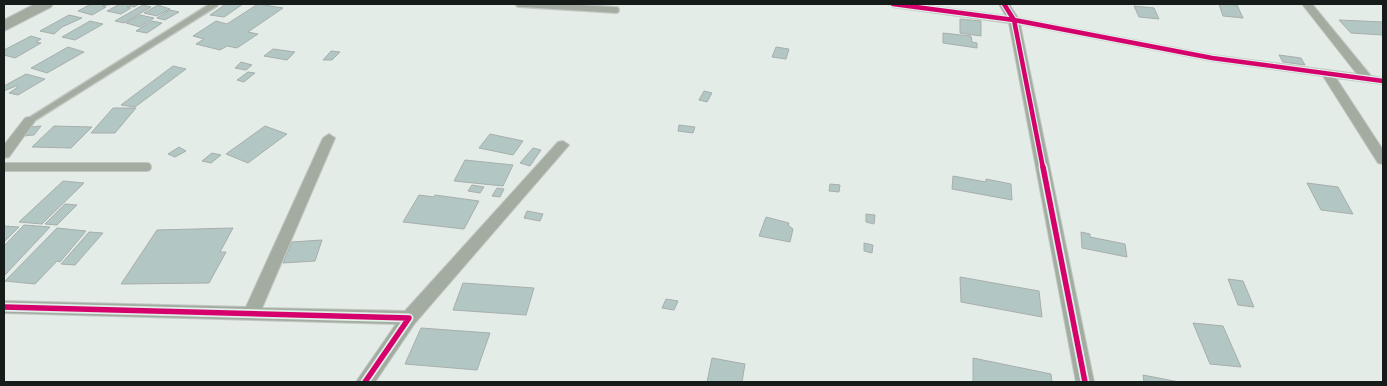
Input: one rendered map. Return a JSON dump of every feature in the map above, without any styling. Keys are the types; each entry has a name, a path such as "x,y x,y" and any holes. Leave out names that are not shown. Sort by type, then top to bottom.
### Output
{"main road":[{"path":"4,26 46,4"}],"street":[{"path":"893,4 1014,20 1212,58 1383,81"},
{"path":"1004,4 1014,20 1085,382"},
{"path":"1307,4 1367,79"},
{"path":"1328,75 1383,160"},
{"path":"4,154 28,121"},
{"path":"251,314 329,138"},
{"path":"365,382 409,318 563,145"},
{"path":"4,307 409,318"}],"lane":[{"path":"28,121 215,4"},
{"path":"519,4 616,10"},
{"path":"4,167 147,167"}],"building":[{"path":"91,4 113,4 102,6 106,7 92,15 78,11"},
{"path":"120,4 139,4 134,7 127,7 131,8 121,14 107,11"},
{"path":"226,4 243,4 224,17 210,15"},
{"path":"258,4 283,8 248,32 258,34 237,48 227,46 220,50 196,44 204,39 193,36 216,21 227,24"},
{"path":"1219,4 1237,5 1243,18 1223,16"},
{"path":"143,5 151,7 124,23 115,21"},
{"path":"158,5 170,9 157,16 144,13"},
{"path":"1134,6 1154,8 1159,19 1139,17"},
{"path":"170,10 179,12 165,20 157,18"},
{"path":"69,15 82,18 62,27 54,34 40,31"},
{"path":"140,15 154,18 140,27 126,23"},
{"path":"960,19 981,21 981,36 960,33"},
{"path":"1339,20 1383,22 1383,35 1351,33"},
{"path":"90,21 103,24 75,40 62,37"},
{"path":"152,21 162,23 147,33 136,31"},
{"path":"943,33 971,36 972,42 977,43 977,48 943,43"},
{"path":"31,36 41,39 36,42 41,43 15,58 4,55 4,50"},
{"path":"68,47 84,52 47,73 31,68"},
{"path":"776,47 789,49 786,59 772,57"},
{"path":"273,49 295,52 287,60 264,56"},
{"path":"331,51 340,52 332,60 323,60"},
{"path":"1279,55 1301,58 1305,65 1283,62"},
{"path":"241,62 252,65 246,70 235,68"},
{"path":"173,66 186,69 135,107 121,105"},
{"path":"248,72 255,73 244,82 237,80"},
{"path":"26,74 45,79 18,95 9,93 18,87 16,86 4,91 4,86"},
{"path":"704,91 712,93 707,102 699,100"},
{"path":"113,108 136,108 115,133 91,133"},
{"path":"679,125 695,127 693,133 678,131"},
{"path":"41,126 34,135 23,136 30,127"},
{"path":"54,126 92,127 71,148 32,147"},
{"path":"265,126 287,134 248,163 226,154"},
{"path":"490,134 523,141 513,155 479,148"},
{"path":"179,147 186,151 175,157 168,154"},
{"path":"533,148 541,150 530,166 520,163"},
{"path":"212,153 221,155 211,163 202,161"},
{"path":"465,160 513,165 503,186 454,181"},
{"path":"953,176 986,182 986,179 1011,184 1012,200 952,189"},
{"path":"63,181 84,183 42,224 19,222"},
{"path":"1307,183 1338,187 1353,214 1321,210"},
{"path":"830,184 840,185 839,192 829,191"},
{"path":"472,185 484,187 480,193 468,191"},
{"path":"497,188 504,189 500,197 492,196"},
{"path":"419,195 434,197 435,195 479,201 464,229 403,222"},
{"path":"65,204 77,205 57,225 45,224"},
{"path":"527,211 543,214 540,221 524,218"},
{"path":"866,214 875,215 874,224 866,222"},
{"path":"766,217 789,223 788,225 793,229 790,242 759,236"},
{"path":"24,225 50,227 4,276 4,246"},
{"path":"4,226 19,227 4,242"},
{"path":"57,228 86,231 60,262 57,261 35,284 5,281"},
{"path":"233,228 220,252 226,252 209,283 121,284 157,230"},
{"path":"89,232 103,233 75,265 61,264"},
{"path":"1081,232 1090,234 1090,237 1125,244 1127,257 1082,248"},
{"path":"322,240 315,261 283,263 292,242"},
{"path":"864,243 873,245 872,253 864,251"},
{"path":"960,277 1039,291 1042,317 961,302"},
{"path":"1228,279 1243,281 1254,307 1238,305"},
{"path":"463,283 534,288 526,315 453,310"},
{"path":"666,299 678,301 674,310 662,308"},
{"path":"1193,323 1223,326 1241,367 1210,364"},
{"path":"421,328 490,333 477,370 405,364"},
{"path":"712,358 745,364 742,382 707,382"},
{"path":"973,358 1051,374 1052,382 973,382"},
{"path":"1143,375 1179,382 1144,382"}],"cycle path":[{"path":"893,4 1014,20 1212,58 1383,81"},
{"path":"1004,4 1014,20 1085,382"},
{"path":"4,307 409,318 365,382"}]}
